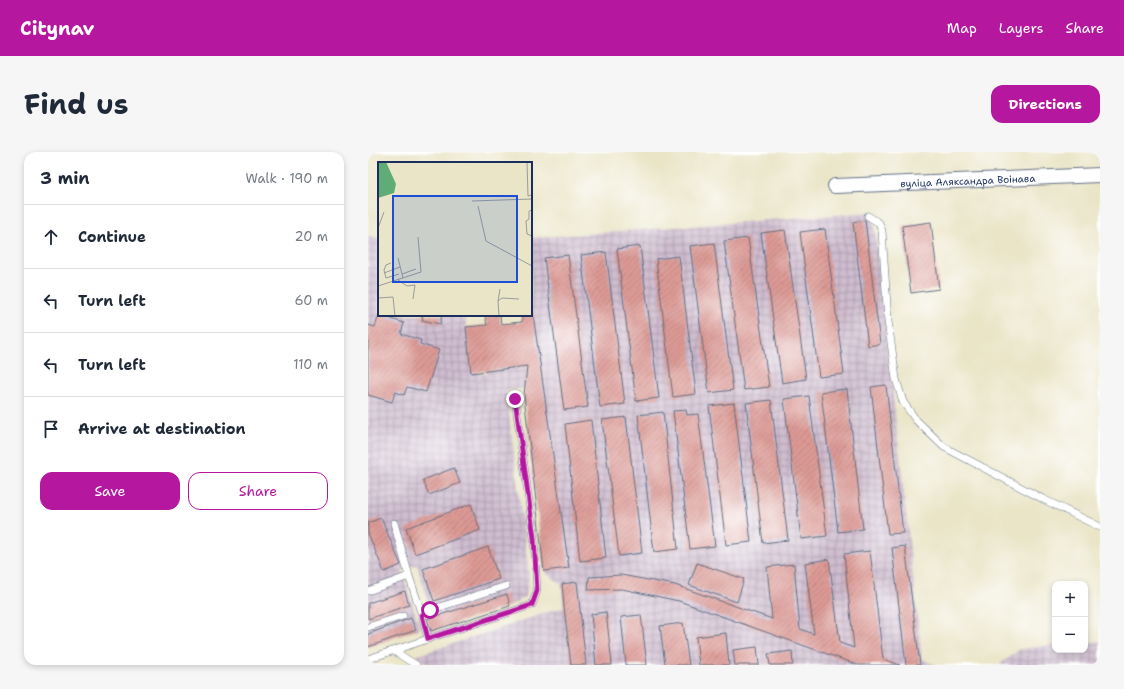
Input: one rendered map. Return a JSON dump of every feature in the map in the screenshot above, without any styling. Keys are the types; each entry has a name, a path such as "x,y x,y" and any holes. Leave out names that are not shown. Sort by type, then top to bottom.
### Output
{"street":[{"name":"вуліца Аляксандра Воінава","path":"835,186 1100,175"}],"lane":[{"path":"868,216 879,223 882,231 888,321 896,380 903,402 916,420 944,447 1100,528"},
{"path":"368,659 532,605 537,591 534,538 515,399"},
{"path":"394,523 428,639"},
{"path":"368,591 409,576"},
{"path":"422,615 430,610 506,586"},
{"path":"368,627 403,616"},
{"path":"394,651 416,665"}],"shaded area":[{"path":"873,212 922,659 935,665 430,665 415,656 564,607 561,584 544,571 524,395 525,388 506,391 529,575 526,596 510,606 431,631 427,619 431,618 430,610 417,565 402,570 420,628 368,647 368,236 378,238 378,316 466,316 471,372 487,374 487,371 527,366 521,316 532,316 532,238"},
{"path":"1100,641 1100,665 999,665 1020,649 1052,645 1052,653 1088,653 1088,643"}],"building":[{"path":"865,220 880,344 868,346 853,222"},
{"path":"931,222 939,289 911,293 902,226"},
{"path":"825,229 844,374 819,377 800,232"},
{"path":"785,230 806,379 782,383 761,233"},
{"path":"748,238 769,387 744,390 724,241"},
{"path":"714,243 733,390 709,393 690,246"},
{"path":"640,246 659,398 636,401 617,249"},
{"path":"606,252 625,404 600,407 581,255"},
{"path":"568,255 588,407 564,410 544,258"},
{"path":"679,256 696,394 673,397 656,259"},
{"path":"532,307 569,568 544,571 524,395 527,366 471,373 466,327 487,325 485,316 500,316 501,324 522,322 522,316 532,316"},
{"path":"379,316 404,323 401,334 421,340 420,344 439,350 426,392 407,387 404,395 395,392 392,402 368,395 368,325 375,327"},
{"path":"420,316 442,316 440,324 422,320 423,317"},
{"path":"886,385 903,533 888,534 871,387"},
{"path":"847,389 863,529 838,532 821,392"},
{"path":"809,396 827,536 801,539 784,399"},
{"path":"771,400 788,540 763,543 746,403"},
{"path":"734,403 751,542 726,545 709,406"},
{"path":"686,410 687,415 698,414 715,546 690,549 673,411"},
{"path":"663,412 678,549 654,552 638,415"},
{"path":"626,417 642,553 619,556 602,420"},
{"path":"591,420 606,558 580,561 565,424"},
{"path":"454,468 460,483 429,495 423,480"},
{"path":"471,504 480,530 415,554 406,528"},
{"path":"381,518 401,565 384,572 368,533 368,523"},
{"path":"905,546 920,665 906,665 892,548"},
{"path":"488,547 499,579 434,601 423,569"},
{"path":"870,551 883,659 900,665 858,665 679,601 622,589 588,590 589,577 621,575 675,585 772,619 767,567 794,564 800,629 814,634 805,563 829,559 840,643 854,648 844,554"},
{"path":"697,563 744,579 737,602 689,585"},
{"path":"577,582 586,665 571,665 564,607 562,584"},
{"path":"405,591 409,605 368,619 368,603"},
{"path":"507,594 510,606 431,631 427,619"},
{"path":"606,612 612,665 596,665 591,614"},
{"path":"641,615 647,665 626,665 621,617"},
{"path":"411,618 416,630 368,647 368,634"},
{"path":"683,623 689,665 665,665 660,626"},
{"path":"726,633 729,665 699,665 696,637"},
{"path":"757,647 759,665 735,665 733,650"},
{"path":"792,651 793,665 770,665 768,654"}],"route":[{"path":"430,610 422,615 428,639 532,605 537,591 534,538 515,399"}]}
